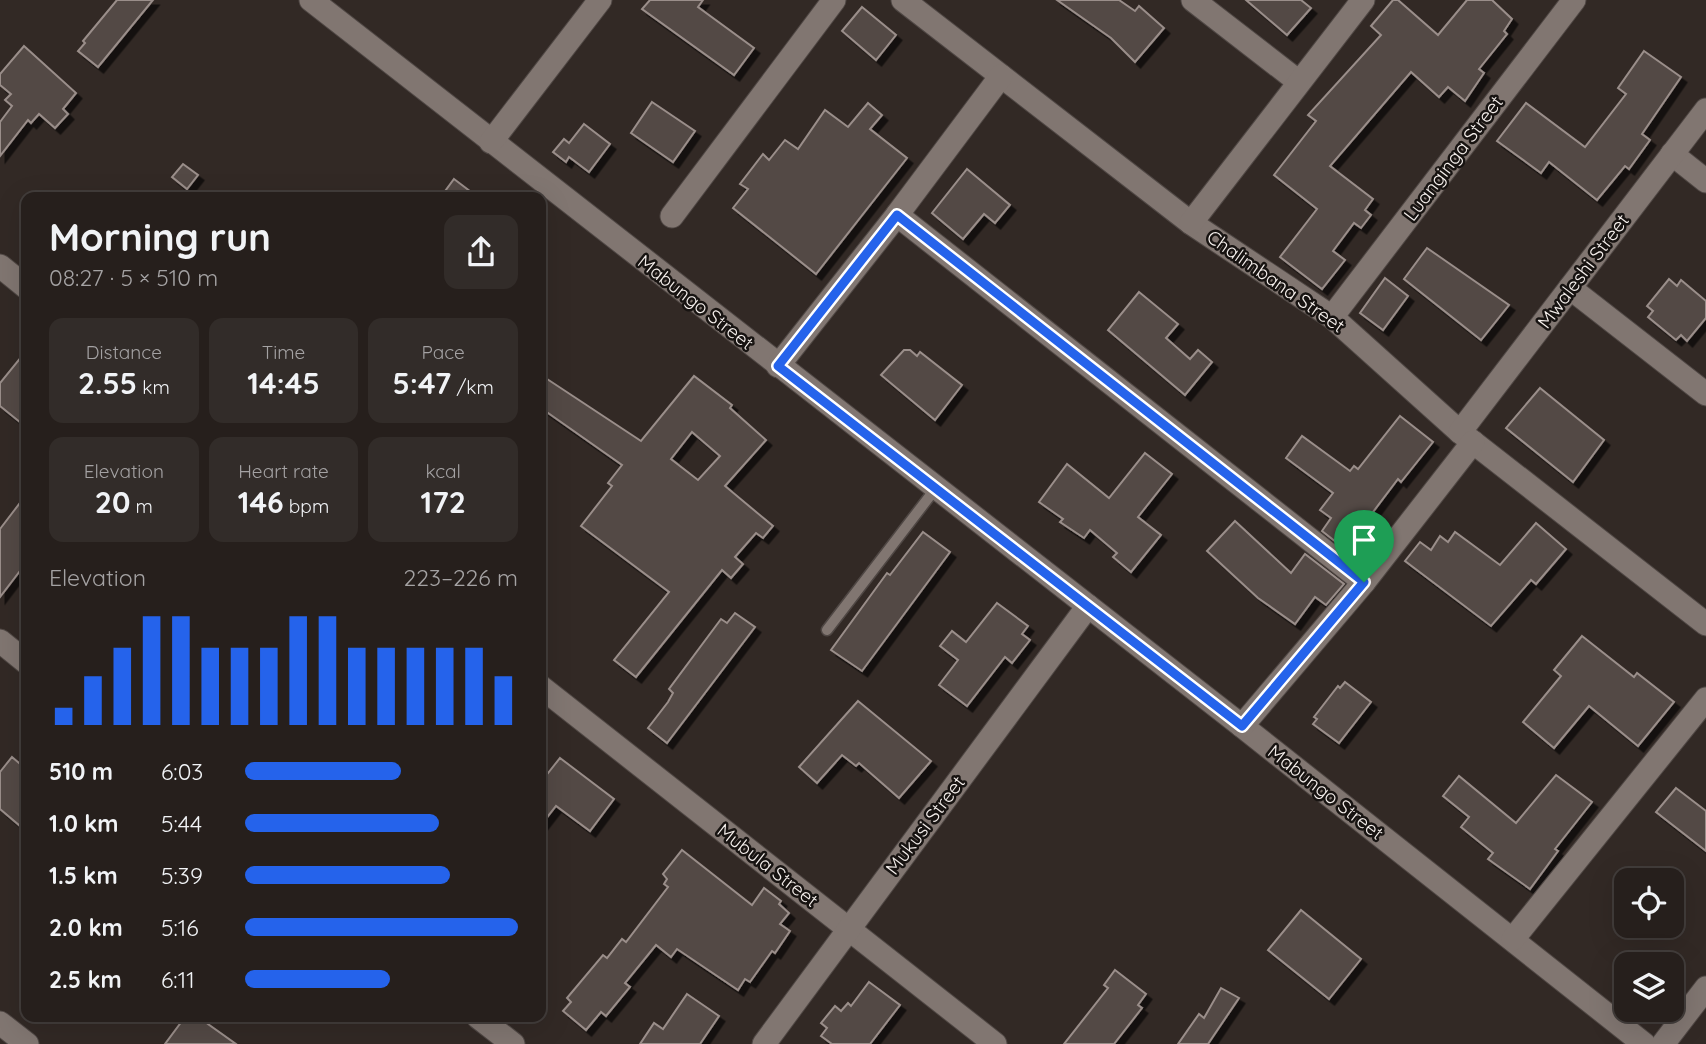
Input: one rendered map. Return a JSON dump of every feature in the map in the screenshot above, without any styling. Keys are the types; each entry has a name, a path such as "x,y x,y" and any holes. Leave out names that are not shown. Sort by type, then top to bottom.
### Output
{"street":[{"name":"Mabungo Street","path":"311,0 1242,726 1644,1044"},
{"path":"491,142 600,0"},
{"path":"672,216 834,0"},
{"name":"Chalimbana Street","path":"904,0 1191,223 1332,317 1467,437 1706,624"},
{"path":"1193,0 1299,82"},
{"path":"1191,223 1363,0"},
{"name":"Luanginga Street","path":"1332,317 1574,0"},
{"path":"778,366 897,215 1001,76"},
{"name":"Mwaleshi Street","path":"1242,726 1364,582 1570,288 1706,110"},
{"path":"1672,155 1706,181"},
{"path":"897,215 1364,582"},
{"path":"0,266 21,283"},
{"path":"1570,288 1706,394"},
{"name":"Mukusi Street","path":"764,1044 1088,606"},
{"path":"0,641 21,658"},
{"name":"Mubula Street","path":"546,691 995,1044"},
{"path":"1513,939 1706,699"},
{"path":"1663,1044 1706,988"},
{"path":"484,1022 513,1044"},
{"path":"0,1023 27,1044"}],"lane":[{"path":"827,630 936,488"}],"building":[{"path":"117,0 153,0 98,67 78,51 85,43 83,41"},
{"path":"650,0 703,0 698,7 754,48 734,75 642,9"},
{"path":"1057,0 1119,0 1135,11 1139,6 1164,28 1135,62 1111,38"},
{"path":"1246,0 1301,0 1311,8 1287,35"},
{"path":"1393,0 1398,0 1438,35 1467,0 1492,0 1512,19 1504,31 1507,34 1479,69 1484,73 1465,101 1448,87 1439,97 1411,72 1330,166 1373,199 1365,210 1371,215 1361,228 1354,223 1333,251 1345,260 1322,289 1280,257 1317,209 1274,175 1316,121 1308,115 1381,35 1371,26"},
{"path":"862,7 896,35 876,60 842,31"},
{"path":"24,46 76,93 63,109 68,114 55,128 39,114 31,123 28,120 0,156 0,122 12,106 5,100 11,94 0,85 0,74"},
{"path":"1644,51 1681,77 1642,134 1650,140 1629,169 1625,166 1597,200 1549,162 1541,173 1497,141 1526,103 1585,147 1626,94 1618,88"},
{"path":"652,102 695,131 673,162 631,133"},
{"path":"868,103 882,115 870,129 907,158 816,274 733,208 748,189 740,184 763,154 769,160 785,140 798,149 825,110 848,127"},
{"path":"584,124 610,144 589,172 569,157 566,162 553,152 564,139 569,143"},
{"path":"183,164 198,175 187,189 172,177"},
{"path":"967,169 1010,205 995,223 984,214 963,239 932,213"},
{"path":"454,179 471,192 444,192"},
{"path":"1427,248 1509,305 1481,340 1404,279"},
{"path":"1385,278 1408,296 1383,330 1360,313"},
{"path":"1669,279 1677,286 1681,280 1706,301 1706,318 1687,341 1681,335 1676,340 1648,317 1653,311 1647,306"},
{"path":"1139,292 1178,324 1166,338 1190,359 1198,350 1212,362 1185,395 1108,330"},
{"path":"904,350 910,350 917,356 920,352 962,385 935,420 881,375"},
{"path":"21,357 21,423 0,406 0,383"},
{"path":"694,376 732,405 730,408 766,440 725,486 773,526 763,538 756,533 735,557 743,564 731,578 722,570 636,677 614,660 669,592 581,526 612,486 608,483 622,465 546,412 546,378 641,441","holes":["692,432 720,456 698,480 671,459"]},
{"path":"1540,388 1604,440 1573,482 1506,428"},
{"path":"1400,416 1433,442 1401,482 1398,479 1345,549 1322,531 1331,518 1320,510 1333,493 1286,458 1302,436 1350,471 1354,466 1358,469"},
{"path":"1145,453 1172,474 1138,517 1161,535 1131,572 1113,557 1117,553 1090,530 1084,538 1060,522 1063,519 1039,502 1067,464 1109,498"},
{"path":"21,502 21,570 0,597 0,529"},
{"path":"1235,521 1291,573 1305,554 1344,584 1326,605 1315,597 1295,624 1258,598 1207,551"},
{"path":"1536,523 1566,549 1536,584 1531,580 1491,626 1405,561 1420,542 1431,550 1440,536 1448,542 1455,532 1500,565"},
{"path":"923,532 950,552 862,671 831,650 887,573 890,575"},
{"path":"997,603 1028,626 1022,634 1030,640 1012,663 1005,657 967,706 939,685 958,660 940,646 952,631 966,642"},
{"path":"735,613 755,627 667,743 648,728 673,693 669,689 721,619 727,623"},
{"path":"1582,636 1634,677 1637,673 1674,702 1638,746 1589,706 1554,748 1523,722 1561,676 1554,670"},
{"path":"1345,682 1371,702 1339,743 1313,724 1317,719 1314,717 1338,686 1340,688"},
{"path":"858,701 931,761 899,798 859,763 856,766 842,755 817,783 799,767"},
{"path":"12,757 21,765 21,827 0,809 0,772"},
{"path":"560,758 614,799 590,831 556,806 546,819 546,776"},
{"path":"1556,775 1592,802 1555,849 1558,851 1530,889 1488,859 1493,853 1461,827 1469,817 1443,796 1459,776 1516,823"},
{"path":"1676,788 1706,811 1706,851 1656,812"},
{"path":"682,850 752,905 764,888 781,901 779,904 789,913 780,924 790,931 750,982 745,979 738,990 677,949 671,957 656,945 625,983 630,987 606,1016 601,1012 586,1030 563,1011 571,1002 567,998 603,955 607,958 622,939 626,942 668,887 664,884 667,879 663,874"},
{"path":"1301,910 1361,959 1329,999 1268,950"},
{"path":"1115,970 1146,994 1138,1005 1142,1008 1114,1044 1064,1044 1108,988 1104,985"},
{"path":"869,982 900,1005 870,1044 832,1044 821,1036 827,1028 821,1023 835,1006 841,1011 848,1003 851,1006"},
{"path":"1221,988 1239,998 1208,1044 1178,1044 1199,1014 1204,1018"},
{"path":"687,994 719,1016 700,1044 640,1044 654,1023 663,1029"},
{"path":"181,1022 205,1022 236,1044 165,1044"}],"route":[{"path":"897,215 1364,582 1242,726 778,366 897,215"}]}
